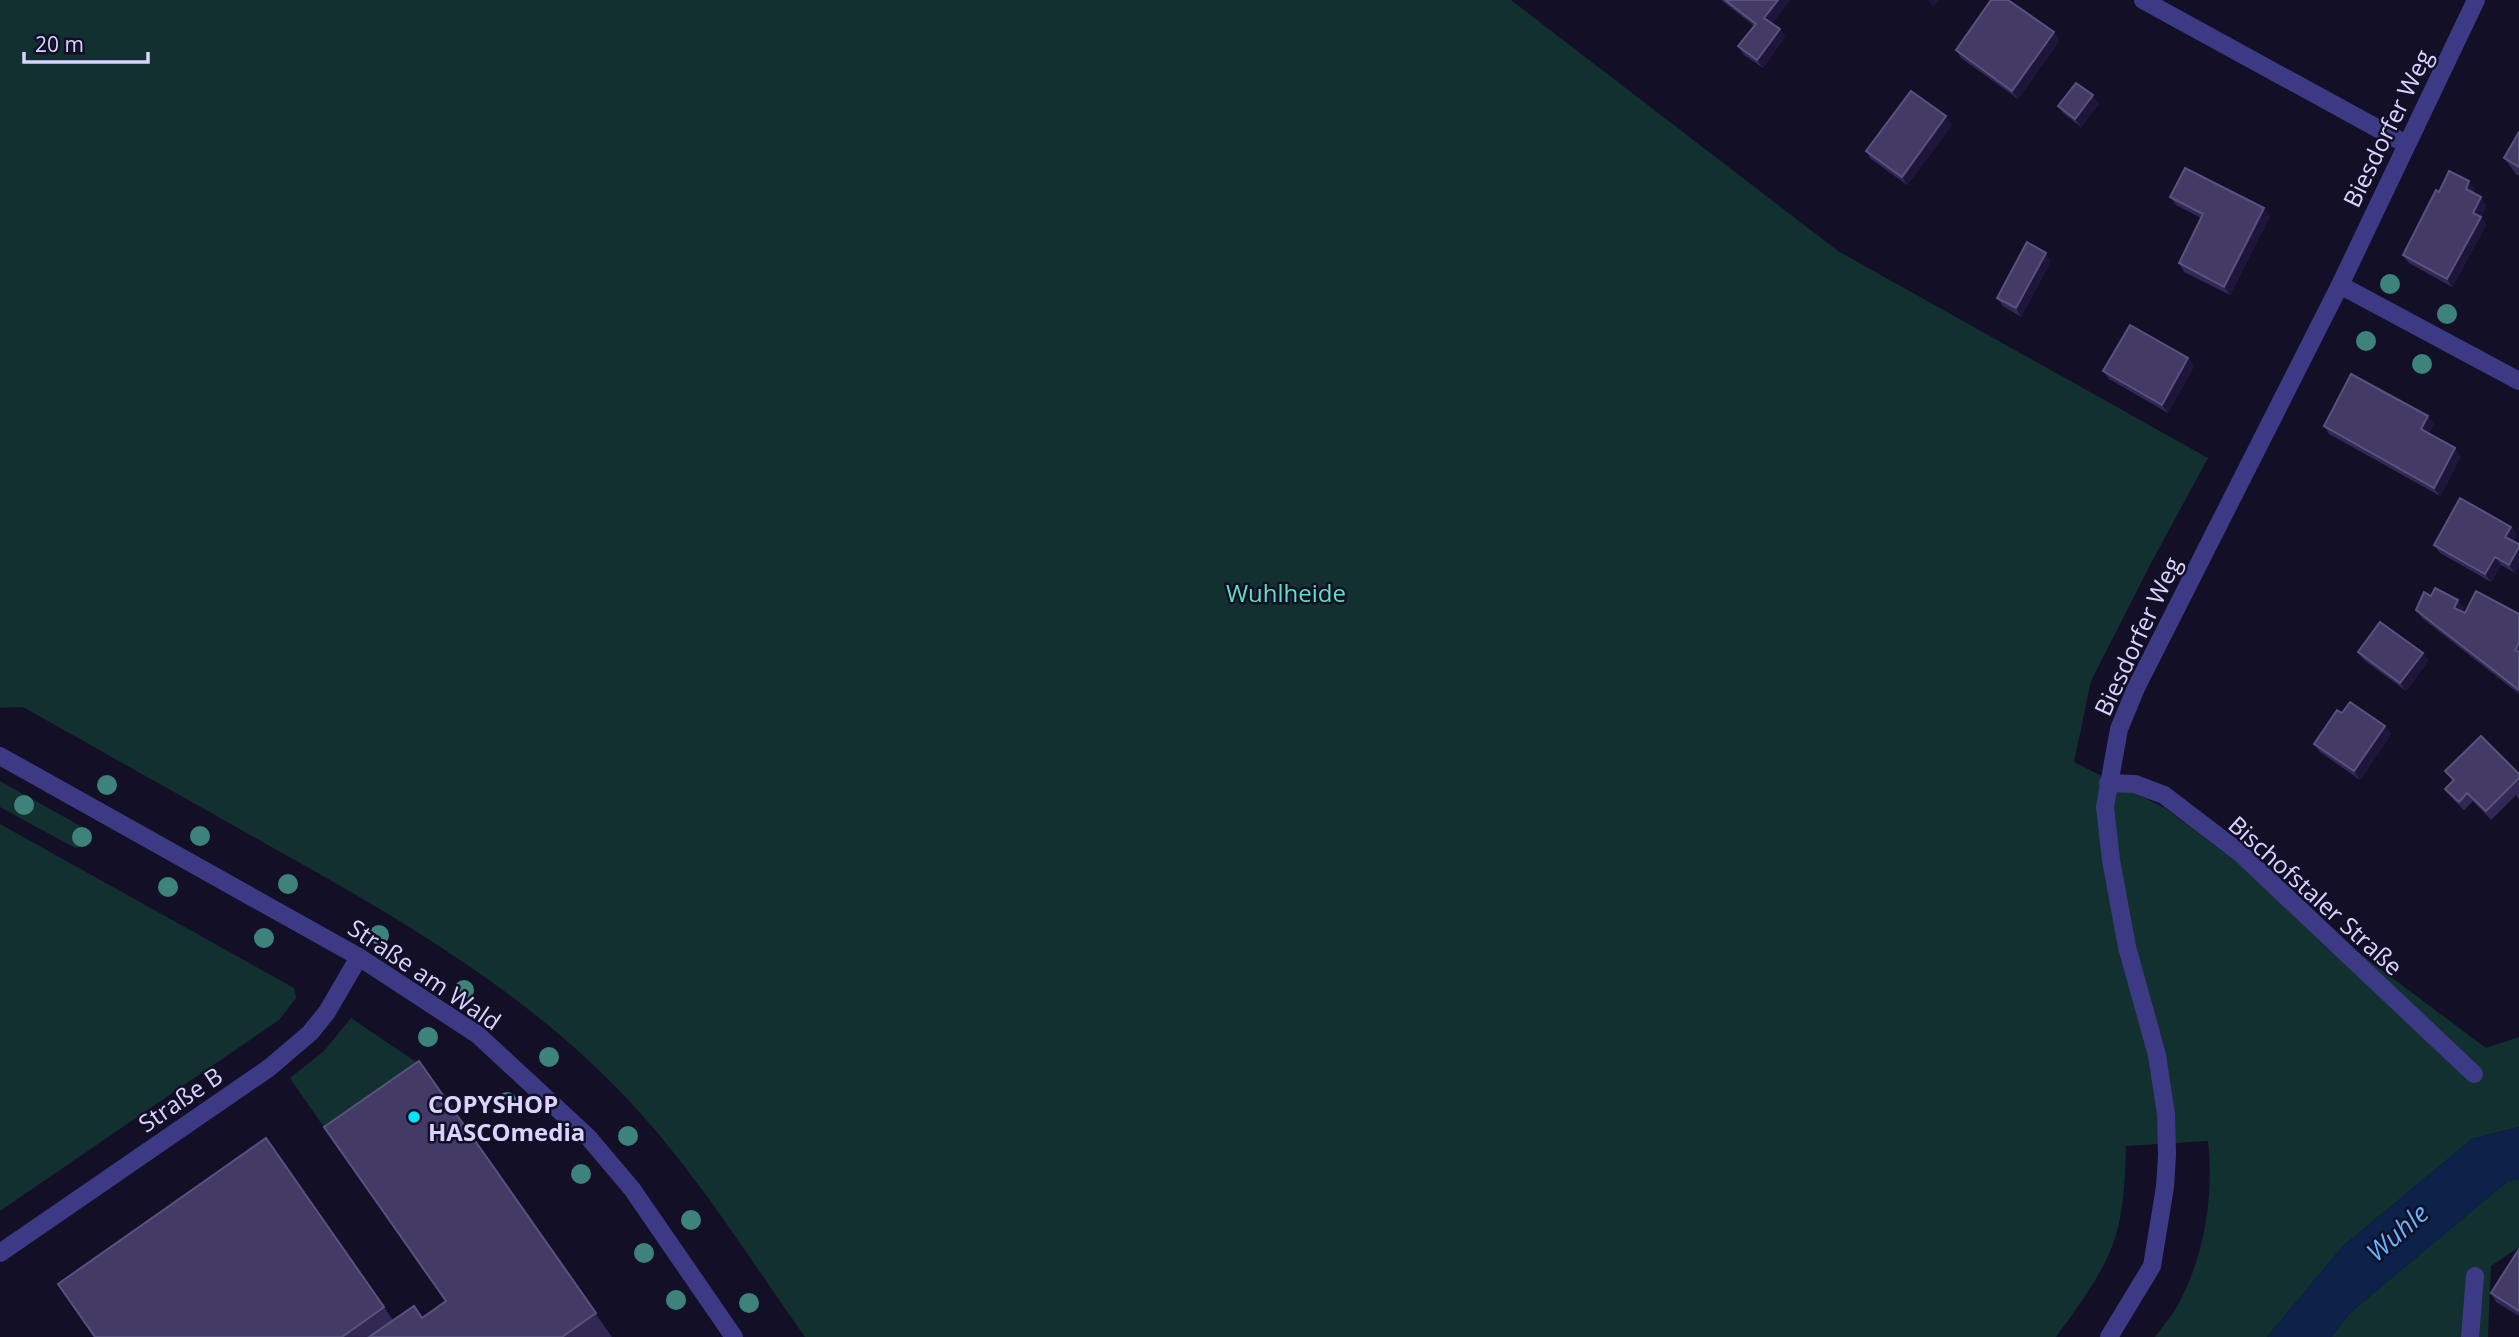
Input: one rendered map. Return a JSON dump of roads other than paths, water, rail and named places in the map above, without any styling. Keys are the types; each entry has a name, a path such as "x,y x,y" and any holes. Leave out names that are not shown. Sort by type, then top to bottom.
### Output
{"street":[{"path":"2143,0 2406,145"},
{"name":"Biesdorfer Weg","path":"2109,1337 2152,1266 2165,1187 2167,1155 2166,1114 2157,1055 2127,947 2111,860 2105,807 2119,729 2136,688 2340,285 2476,0"},
{"path":"2340,285 2519,381"},
{"name":"Straße am Wald","path":"0,756 359,957 478,1035 588,1137 632,1189 734,1337"},
{"name":"Bischofstaler Straße","path":"2108,783 2135,784 2164,795 2240,853 2474,1074"},
{"name":"Straße B","path":"0,1253 269,1068 310,1034 327,1012 359,957"},
{"path":"2470,1337 2475,1276"}],"water":[{"name":"Wuhle","path":"2519,1127 2519,1179 2508,1181 2351,1312 2331,1337 2267,1337 2343,1246 2472,1139"}],"place":[{"name":"COPYSHOP HASCOmedia","path":"414,1117"}],"park label":[{"name":"Wuhlheide","path":"1286,592"}]}
